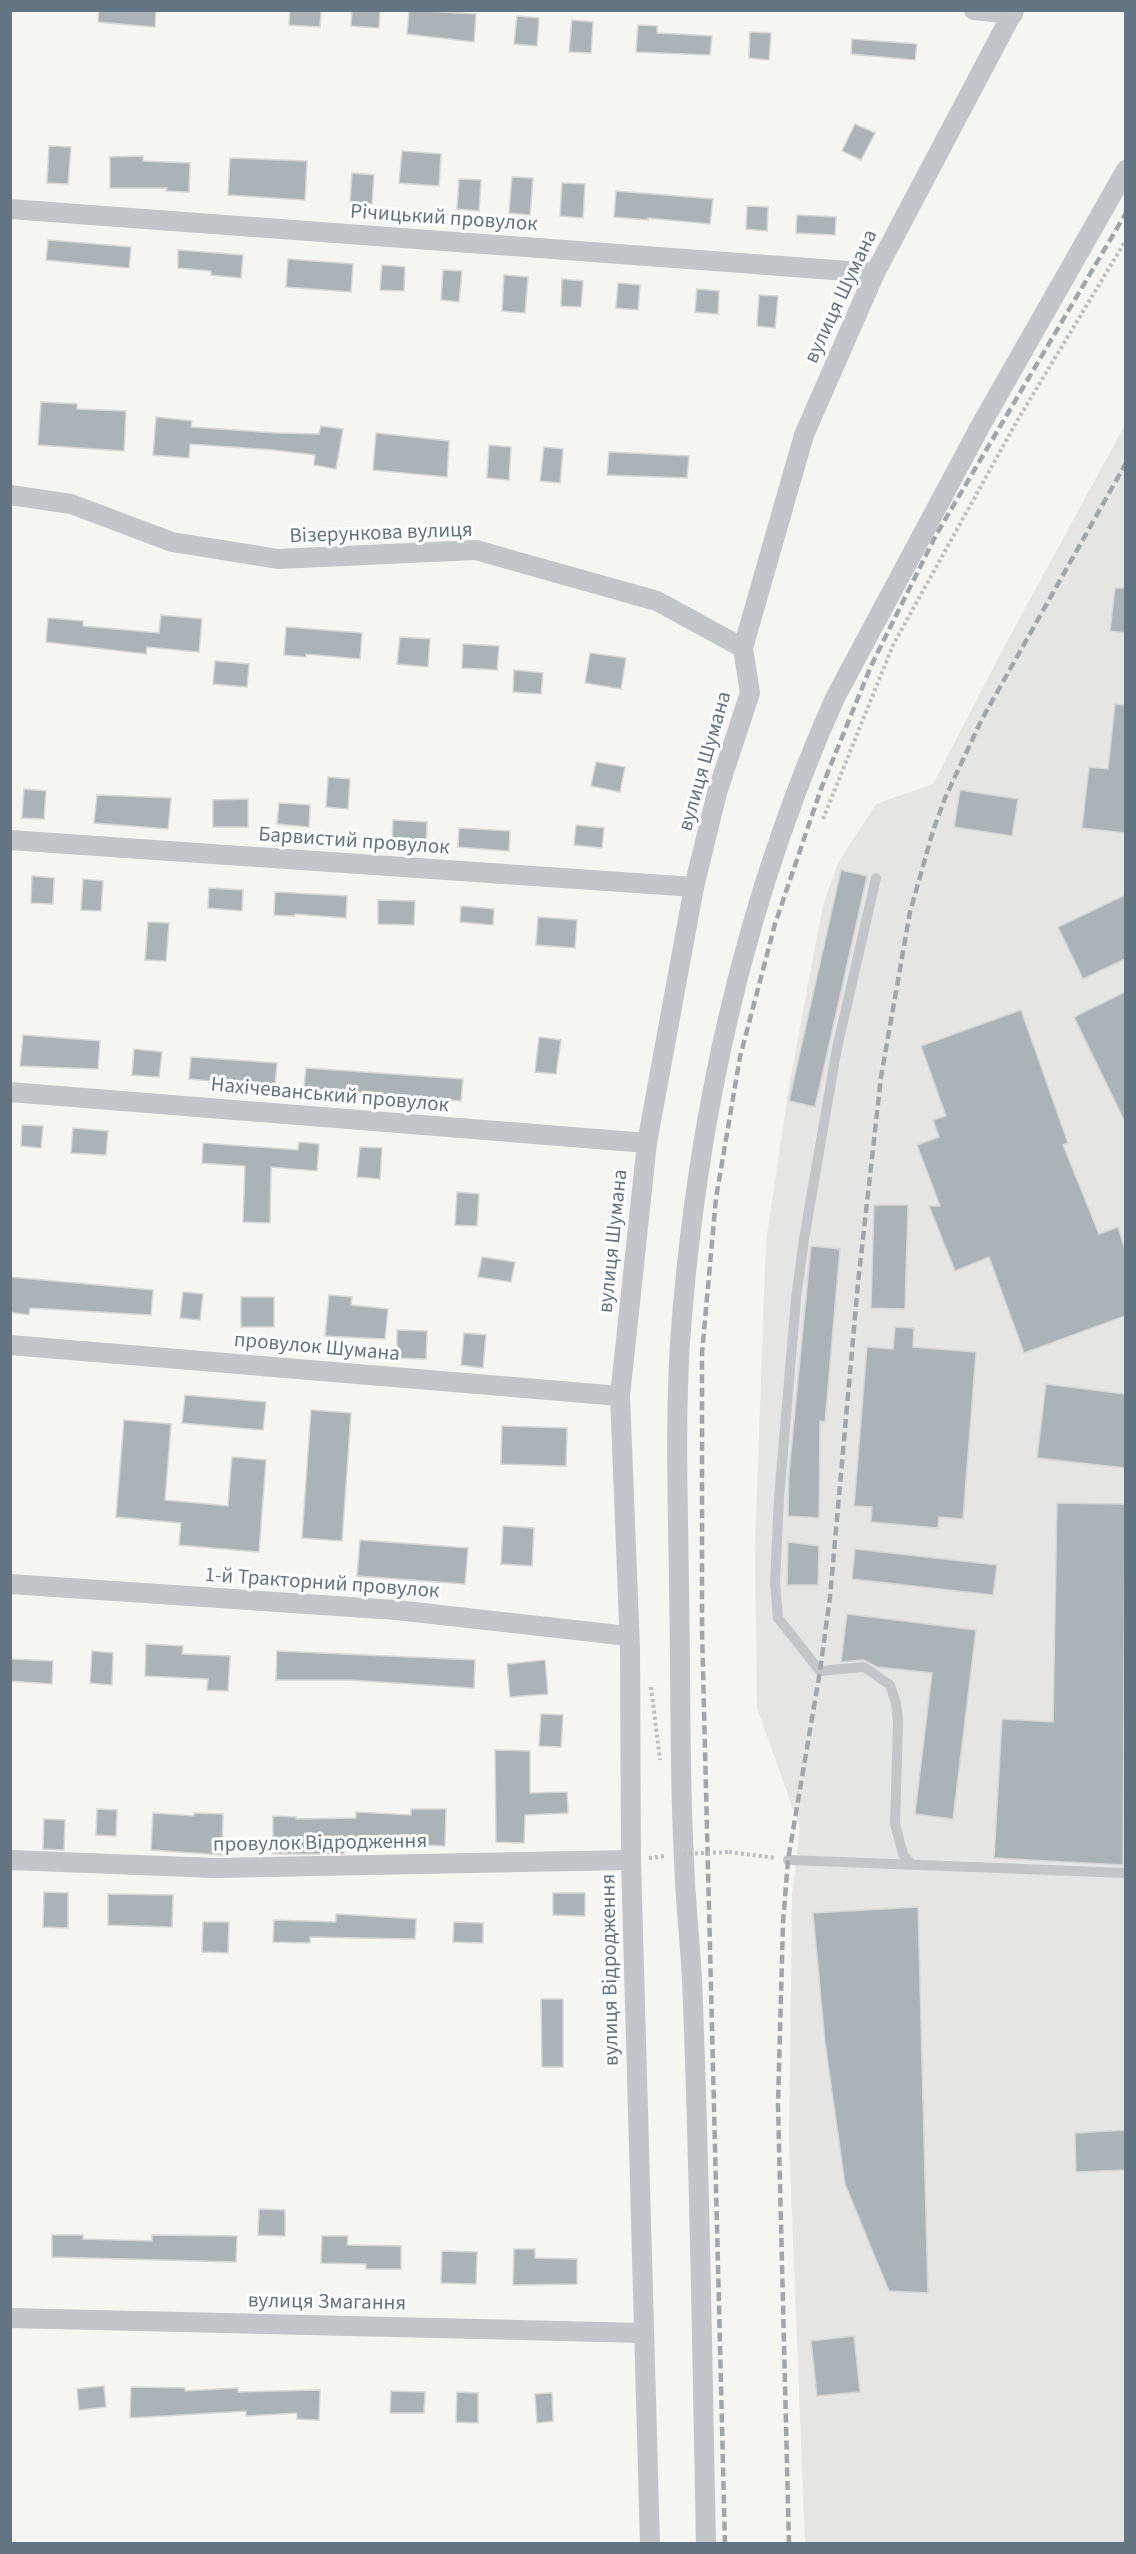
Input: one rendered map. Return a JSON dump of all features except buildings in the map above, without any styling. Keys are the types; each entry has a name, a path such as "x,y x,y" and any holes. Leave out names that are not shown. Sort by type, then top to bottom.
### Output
{"street":[{"path":"974,10 1013,12"},
{"name":"вулиця Шумана","path":"620,1396 646,1143 694,887 717,793 750,693 743,648 804,435 875,273 1013,12"},
{"path":"706,2544 692,1987 681,1849 678,1486 680,1344 699,1163 720,1056 753,921 772,856 835,698 982,423 1125,170"},
{"name":"Річицький провулок","path":"10,209 875,273"},
{"name":"Візерункова вулиця","path":"10,495 71,504 172,542 278,559 476,550 657,601 743,648"},
{"name":"Барвистий провулок","path":"10,840 694,887"},
{"name":"Нахічеванський провулок","path":"10,1092 646,1143"},
{"name":"провулок Шумана","path":"10,1345 620,1396"},
{"name":"вулиця Відродження","path":"620,1396 650,2544"},
{"name":"1-й Тракторний провулок","path":"10,1584 396,1610 628,1636"},
{"name":"провулок Відродження","path":"10,1860 215,1868 631,1860"},
{"name":"вулиця Змагання","path":"10,2318 643,2333"}],"lane":[{"path":"876,878 839,1038 804,1239 796,1299 778,1498 775,1582 778,1618 820,1671 864,1667 890,1685 896,1702 898,1722 895,1824 903,1854 911,1864"},
{"path":"788,1860 911,1864 973,1869 1125,1873"}],"path":[{"path":"823,819 893,645 1017,421 1125,240"},
{"path":"650,1678 660,1766"},
{"path":"631,1860 681,1849 729,1852 788,1860"}],"shaded area":[{"path":"1125,425 1125,2543 805,2543 789,2139 792,1895 800,1828 757,1708 755,1545 766,1241 790,1080 823,905 838,863 876,804 933,784 1004,647"}],"railway":[{"path":"725,2544 702,1630 702,1353 716,1198 740,1057 775,924 821,789 871,666 936,535 1126,213"},
{"path":"789,2544 778,2104 783,1923 788,1860 830,1597 858,1283 881,1077 910,912 945,798 982,719 1126,463"}]}
